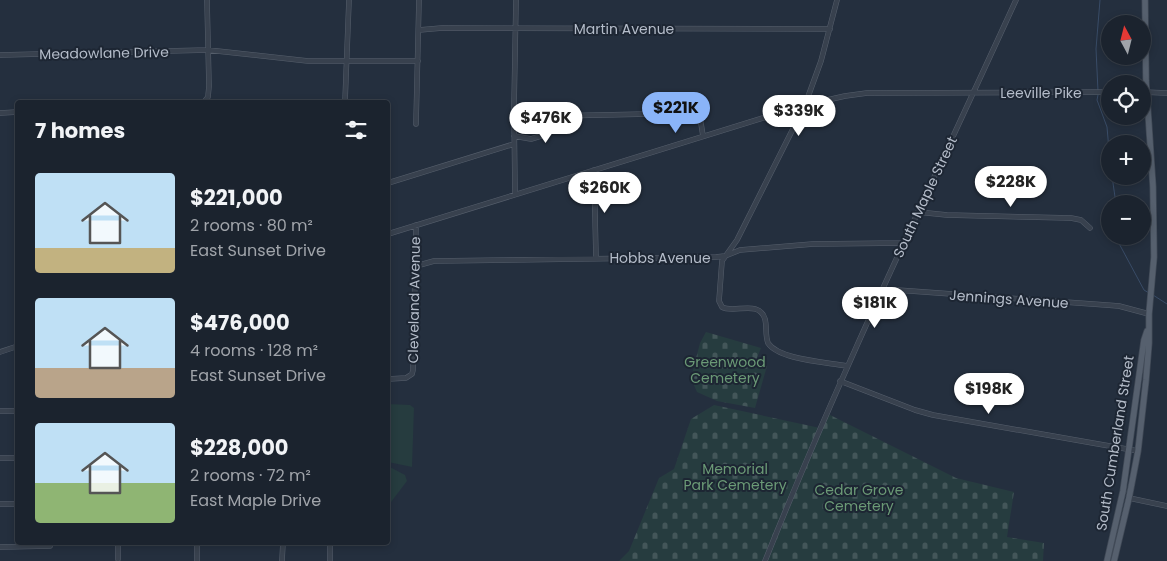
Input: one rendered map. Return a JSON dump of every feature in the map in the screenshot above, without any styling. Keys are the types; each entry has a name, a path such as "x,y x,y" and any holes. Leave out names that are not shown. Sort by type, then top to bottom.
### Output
{"main road":[{"name":"South Cumberland Street","path":"1144,75 1145,0"},
{"name":"South Cumberland Street","path":"1114,561 1138,451 1149,343 1148,314 1153,270 1154,216 1147,125"},
{"name":"South Cumberland Street","path":"1107,561 1123,491 1144,340 1148,329"}],"street":[{"path":"206,100 208,93 207,0"},
{"path":"345,100 349,0"},
{"path":"416,124 419,0"},
{"path":"515,194 516,0"},
{"path":"837,0 815,80 805,105 741,232 733,247 722,261 719,301 722,307 728,309 751,308 759,311 765,320 768,343 776,351 790,356 847,366"},
{"name":"South Maple Street","path":"765,561 840,381 1016,0"},
{"name":"Martin Avenue","path":"419,30 442,28 830,29"},
{"path":"208,50 290,60 346,62 418,61"},
{"name":"Meadowlane Drive","path":"0,55 208,50"},
{"name":"Leeville Pike","path":"390,233 805,105 853,94 1101,92"},
{"path":"1151,92 1167,93"},
{"path":"514,108 551,115 696,113 700,117 703,136"},
{"path":"0,113 15,112"},
{"path":"514,122 551,115"},
{"path":"514,136 531,139 538,138 547,126 551,115"},
{"path":"390,182 514,144"},
{"path":"594,170 596,258"},
{"path":"918,212 947,215 1071,218 1081,220 1090,228"},
{"name":"Cleveland Avenue","path":"390,379 406,378 411,375 413,370 416,225"},
{"name":"Hobbs Avenue","path":"416,266 434,261 726,256 740,250 813,244 903,243"},
{"name":"Jennings Avenue","path":"883,290 1106,305 1148,314"},
{"path":"0,352 15,347"},
{"path":"840,381 933,415 1138,451"},
{"path":"0,411 15,411"},
{"path":"0,458 15,458"},
{"path":"1129,498 1167,506"},
{"path":"0,504 15,504"},
{"path":"118,545 118,559"},
{"path":"196,561 197,545"},
{"path":"282,545 282,561"},
{"path":"330,545 330,561"},
{"path":"0,547 50,546"}],"green space":[{"name":"Greenwood Cemetery","path":"706,332 761,348 755,363 767,366 755,408 717,401 697,392 691,378 700,343"},
{"path":"390,404 410,405 414,408 412,467 390,462"},
{"path":"714,405 820,428 826,413 956,478 1014,492 1007,537 1044,543 1043,561 619,561 629,551 659,478 674,469 691,419"},
{"path":"390,467 405,475 407,481 390,503"}],"waterway":[{"path":"1098,91 1096,49 1100,0"},
{"path":"1098,95 1097,100 1107,127 1108,135"},
{"path":"1113,185 1115,195"},
{"path":"1120,245 1144,290 1149,293"},
{"path":"1153,295 1167,304"}],"park label":[{"name":"Memorial Park Cemetery","path":"735,478"},
{"name":"Cedar Grove Cemetery","path":"859,498"}]}
